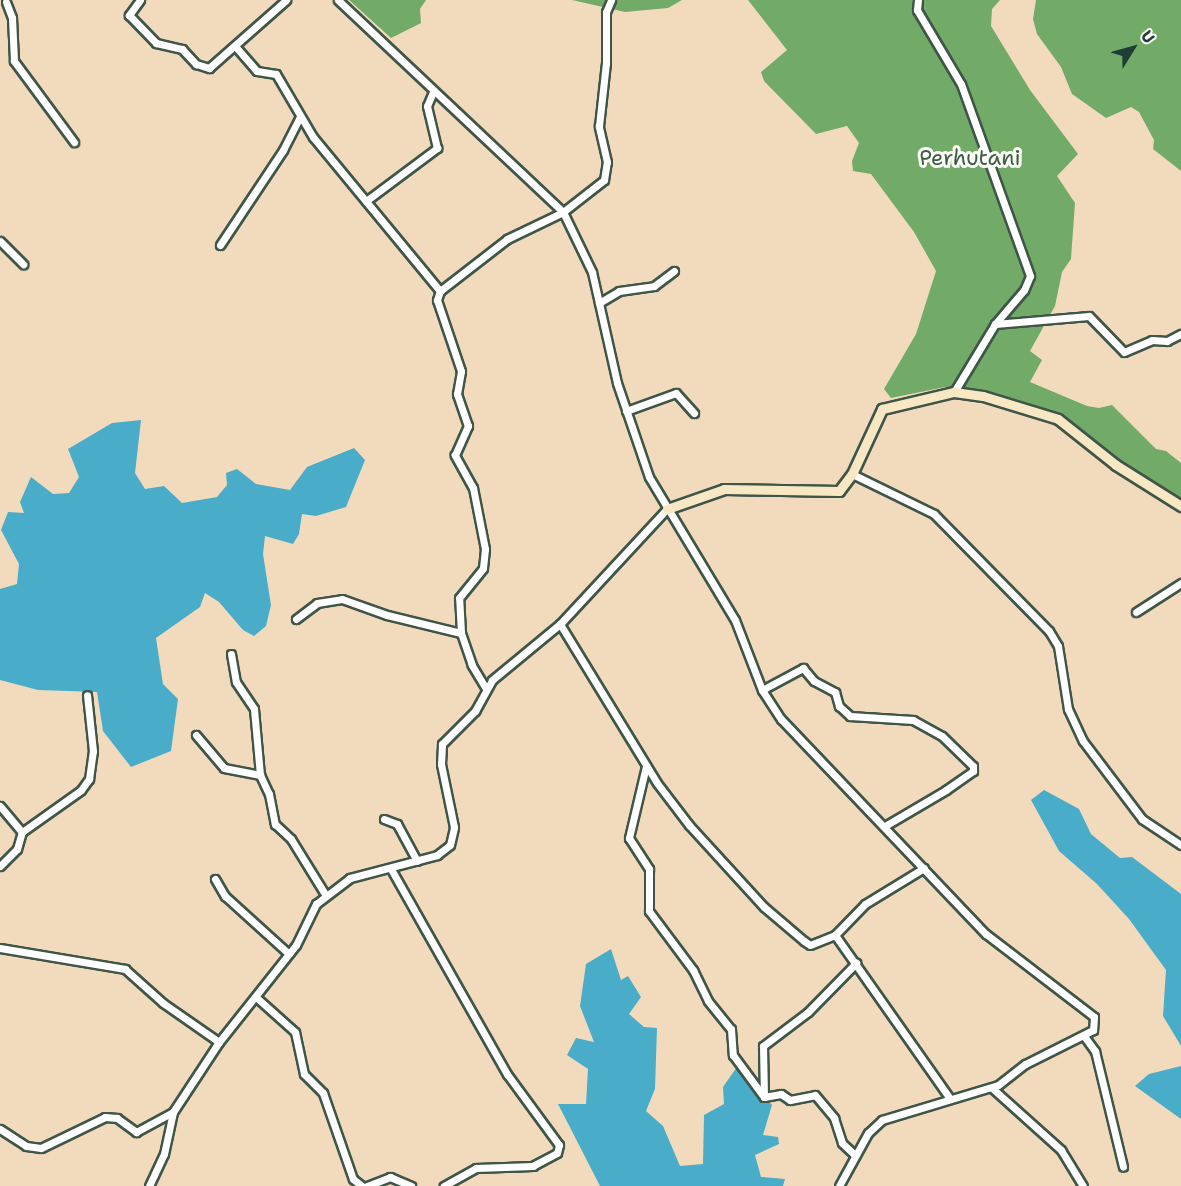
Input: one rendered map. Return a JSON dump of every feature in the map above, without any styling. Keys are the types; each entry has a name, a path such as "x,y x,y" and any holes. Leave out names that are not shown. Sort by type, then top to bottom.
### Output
{"street":[{"path":"140,0 129,12 130,17 158,45 182,49 202,67 216,65 286,0"},
{"path":"338,0 433,92 563,212 588,261 626,411 649,477 735,620 762,690 792,734 885,826 986,934 1090,1012 1096,1026 1084,1036 1025,1064 992,1088 949,1097 882,1120 854,1154 839,1186"},
{"path":"485,687 472,665 461,633 459,598 483,568 485,549 473,488 455,455 468,426 457,394 461,371 438,306 440,291 507,239 563,212 599,186 607,176 599,126 606,63 606,12 611,0"},
{"path":"918,0 917,10 955,70 1030,276 1024,290 995,324 954,392"},
{"path":"4,2 12,18 14,61 74,142"},
{"path":"235,46 257,71 276,74 300,117 440,291"},
{"path":"366,201 437,148 427,106 433,92"},
{"path":"220,245 283,150 300,117"},
{"path":"0,241 23,264"},
{"path":"599,303 619,291 654,286 674,271"},
{"path":"995,324 1089,316 1124,352 1152,340 1167,341 1181,334"},
{"path":"149,1186 164,1154 173,1112 219,1042 257,998 289,954 308,916 325,894 350,878 417,861 446,850 453,838 452,808 440,752 447,736 475,711 485,687 560,624 667,509 700,495 736,488 834,492 852,474 882,410 896,403 954,392 983,396 1058,419 1116,465 1181,506"},
{"path":"626,411 676,393 694,413"},
{"path":"852,474 934,514 1049,631 1058,646 1068,709 1083,741 1142,819 1181,845"},
{"path":"1136,612 1181,583"},
{"path":"296,619 317,603 342,598 387,615 461,633"},
{"path":"560,624 595,677 646,766 689,825 764,906 810,945 835,935 866,904 924,868"},
{"path":"231,654 236,682 254,709 260,775 269,794 275,824 291,839 325,894"},
{"path":"762,690 803,668 814,681 834,692 839,706 850,716 912,720 942,736 973,766 973,771 946,790 885,826"},
{"path":"0,866 17,849 22,832 81,790 89,779 93,751 87,695"},
{"path":"196,735 224,768 260,775"},
{"path":"646,766 629,838 649,869 649,911 693,970 708,1001 731,1029 733,1055 764,1096"},
{"path":"0,806 22,832"},
{"path":"384,819 397,824 417,861"},
{"path":"391,868 507,1074 559,1145 557,1153 533,1166 476,1168 444,1186"},
{"path":"215,879 225,896 289,954"},
{"path":"835,935 949,1097"},
{"path":"0,948 125,969 163,1003 219,1042"},
{"path":"764,1096 763,1046 808,1012 856,963"},
{"path":"257,998 295,1032 304,1074 323,1093 353,1179 362,1186"},
{"path":"1084,1036 1095,1052 1124,1167"},
{"path":"992,1088 1056,1145 1083,1186"},
{"path":"764,1096 782,1094 790,1100 815,1095 834,1118 842,1143 854,1154"},
{"path":"0,1129 26,1146 41,1149 105,1117 117,1118 136,1132 173,1112"},
{"path":"367,1186 390,1177 408,1185"}],"green space":[{"path":"349,0 426,0 420,9 421,23 391,38"},
{"path":"572,0 682,0 668,8 625,12"},
{"name":"Perhutani","path":"748,0 1000,0 992,9 991,26 1030,90 1078,154 1057,176 1075,203 1071,259 1062,272 1055,306 1030,351 1042,360 1030,382 1087,406 1099,408 1112,405 1156,449 1166,451 1181,463 1181,502 1118,463 1060,418 962,388 945,387 891,398 884,389 916,334 936,271 914,232 871,174 853,171 852,161 859,143 847,126 816,134 764,81 761,72 787,50"},
{"path":"1036,0 1181,0 1181,171 1153,149 1154,140 1139,112 1131,107 1106,118 1072,94 1061,67 1037,34 1033,19"}],"water":[{"path":"141,420 135,473 145,489 164,486 182,503 217,497 227,485 226,473 237,469 256,484 290,490 307,467 354,448 365,460 346,507 316,516 302,514 299,534 293,544 265,536 263,554 271,605 266,626 254,636 243,630 219,602 205,593 200,607 156,638 163,684 178,699 171,751 131,767 103,731 97,692 38,690 0,680 0,589 17,584 19,564 1,530 8,512 24,513 20,502 31,477 53,494 69,493 79,477 68,449 112,423"},
{"path":"1044,790 1079,809 1091,834 1120,858 1132,857 1181,894 1181,1046 1163,1016 1166,970 1129,919 1097,884 1059,851 1031,800"},
{"path":"611,949 621,980 628,976 641,997 629,1014 644,1027 657,1028 655,1089 646,1111 663,1126 680,1166 703,1164 704,1115 724,1104 723,1087 737,1067 772,1105 763,1135 778,1137 779,1144 755,1155 761,1177 785,1179 783,1186 600,1186 558,1104 586,1104 588,1069 567,1055 576,1038 594,1042 580,1006 586,964"},
{"path":"1181,1066 1181,1119 1135,1086 1149,1074"}]}
